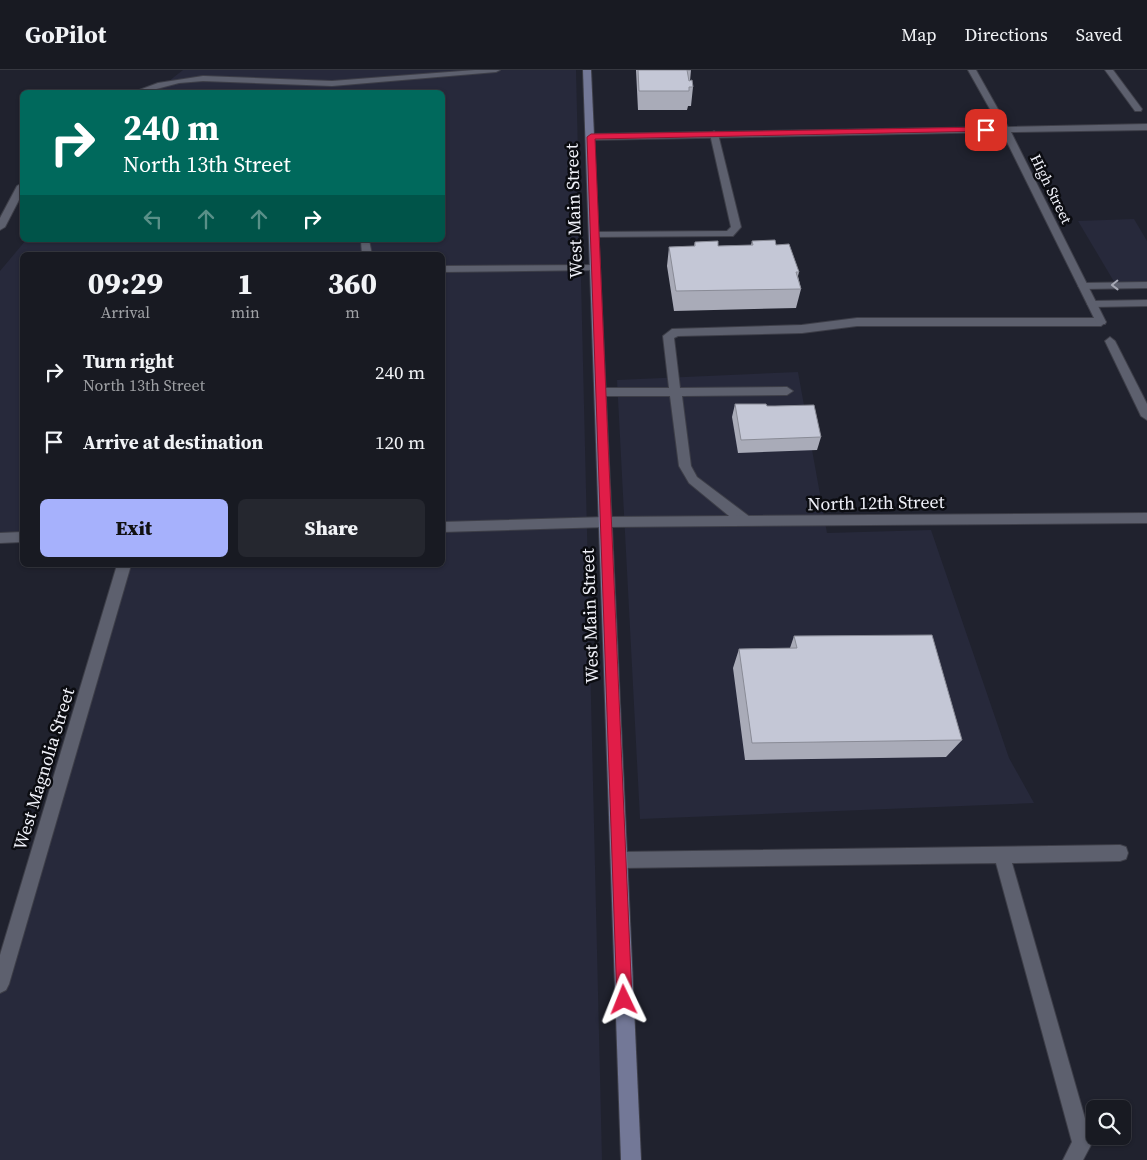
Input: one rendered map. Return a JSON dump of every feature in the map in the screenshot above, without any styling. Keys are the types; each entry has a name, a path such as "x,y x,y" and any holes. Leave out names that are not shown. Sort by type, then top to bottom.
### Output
{"main road":[{"name":"West Main Street","path":"588,70 630,1160"}],"street":[{"path":"142,90 183,80 275,79 319,83 428,77 496,70"},
{"name":"High Street","path":"676,392 668,336 676,332 802,329 857,322 1101,322 1005,129 972,70"},
{"path":"1109,70 1138,110"},
{"path":"591,137 1147,127"},
{"path":"595,235 730,234 736,227 714,134"},
{"path":"0,227 20,190"},
{"path":"364,242 366,252"},
{"path":"445,269 596,268"},
{"path":"1083,286 1147,285"},
{"path":"1092,304 1147,303"},
{"path":"1110,341 1147,416"},
{"path":"601,392 787,391"},
{"path":"676,392 685,466 693,480 746,521"},
{"name":"North 12th Street","path":"445,527 606,522 1147,518"},
{"path":"0,538 20,537"},
{"name":"West Magnolia Street","path":"0,984 123,567"},
{"path":"619,860 1120,853"},
{"path":"1002,855 1082,1143 1073,1160"}],"shaded area":[{"path":"183,70 576,70 602,1160 0,1160 0,980 128,567 445,567 445,252 20,252 20,536 0,536 0,271 24,242 445,242 445,90 158,90"},
{"path":"1134,219 1147,241 1147,284 1116,285 1078,221"},
{"path":"798,372 827,533 931,530 1009,758 1034,803 640,819 617,380"}],"building":[{"path":"638,70 687,70 689,81 692,80 693,87 689,87 689,91 639,91"},
{"path":"775,240 776,245 789,244 799,272 796,272 801,289 676,291 669,247 695,246 695,242 718,241 718,246 753,245 752,241"},
{"path":"735,404 766,404 767,406 814,405 821,437 741,440"},
{"path":"932,635 962,740 752,743 739,649 797,648 794,636"}],"route":[{"path":"624,1000 591,137 986,130"}]}
